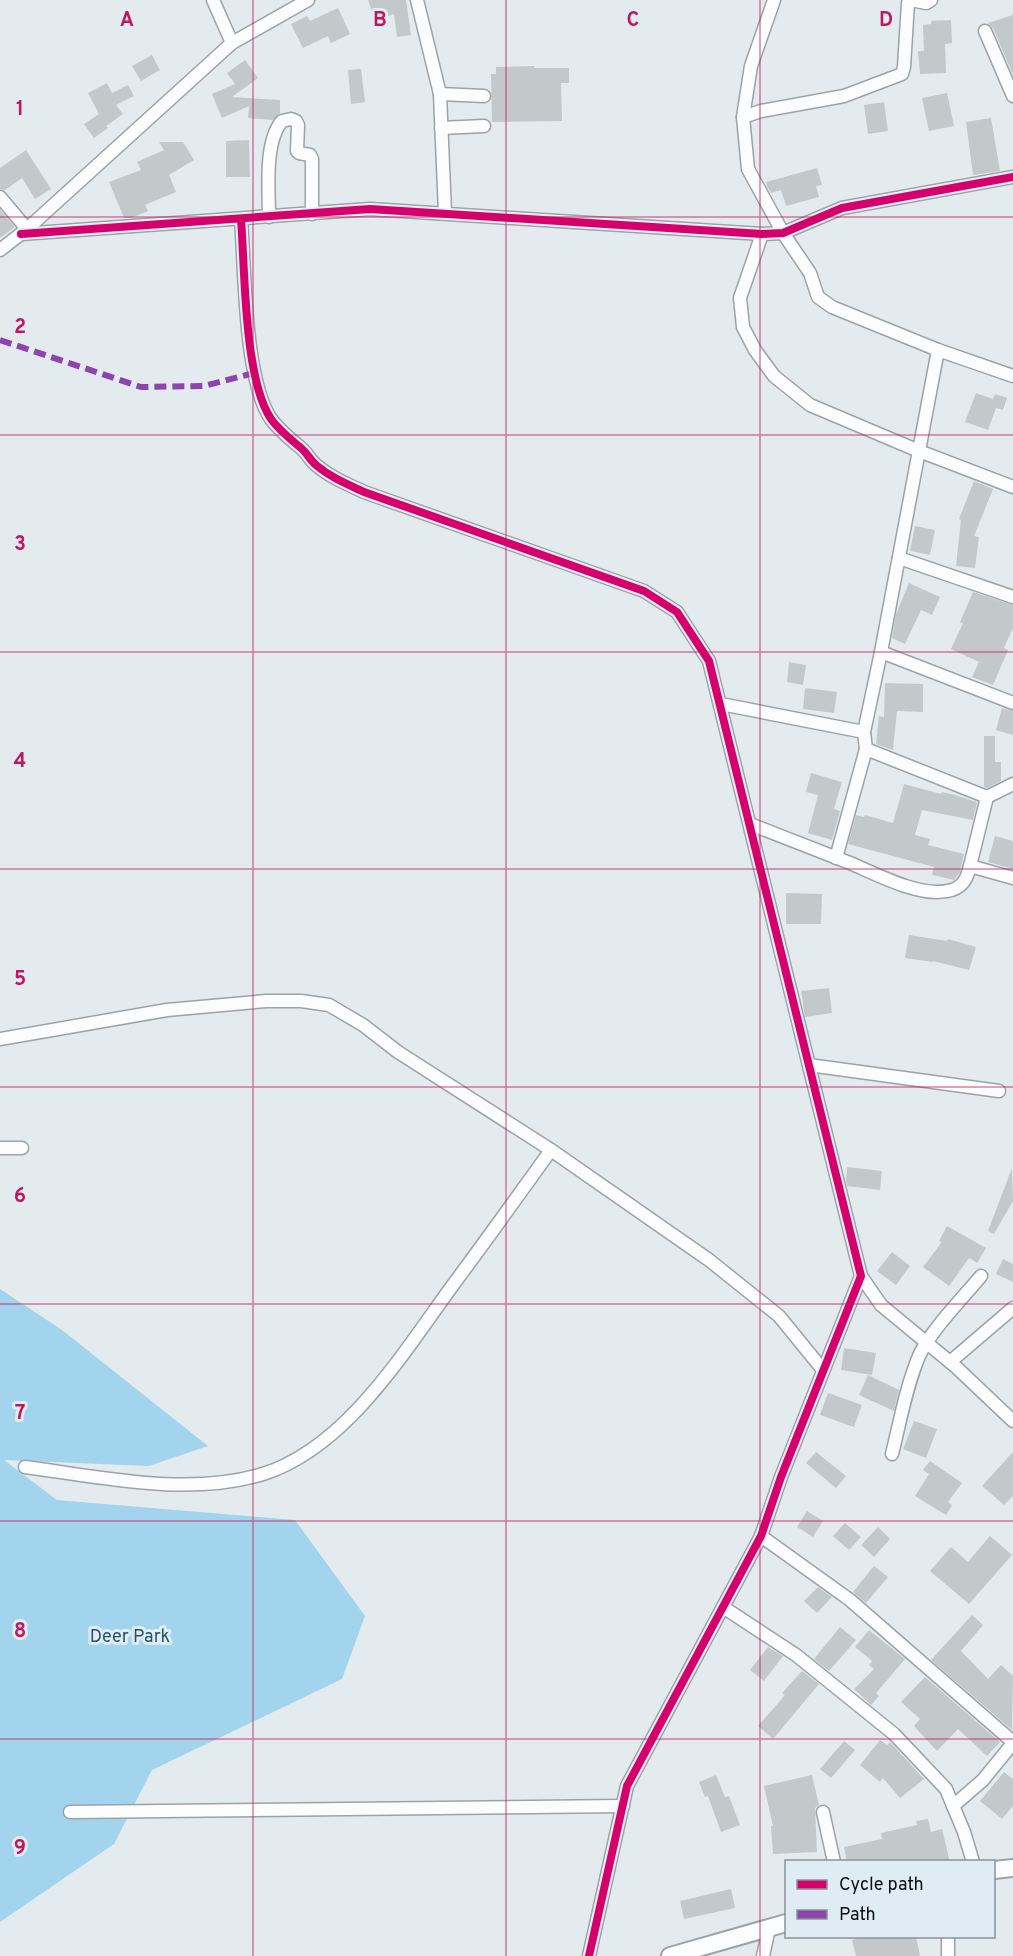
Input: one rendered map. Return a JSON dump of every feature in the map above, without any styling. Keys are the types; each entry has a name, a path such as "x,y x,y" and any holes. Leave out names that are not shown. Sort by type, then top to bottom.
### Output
{"main road":[{"path":"995,1870 1013,1868"},
{"path":"670,1956 785,1923"}],"street":[{"path":"213,0 232,43"},
{"path":"0,250 24,232 232,43 308,0"},
{"path":"417,0 440,94 445,213"},
{"path":"774,0 751,66 743,117 748,169 783,233 810,273 818,297 832,307 938,350 1013,376"},
{"path":"743,117 760,111 844,96 902,74 908,3 911,0 926,3 931,0"},
{"path":"985,31 1013,96"},
{"path":"440,94 484,96"},
{"path":"269,217 273,136 282,121 291,118 298,125 297,151 310,155 312,159 312,214"},
{"path":"441,128 484,126"},
{"path":"24,232 370,209 762,234 783,233 842,208 1013,177"},
{"path":"0,197 24,232"},
{"path":"241,219 247,314 254,373 260,398 271,419 284,434 308,454 315,464 334,478 364,492 644,591 676,612 709,661 861,1276 881,1305 950,1362 1013,1421"},
{"path":"762,234 740,298 743,327 755,350 774,376 810,405 919,451 1013,487"},
{"path":"836,858 866,749 864,732 938,350"},
{"path":"899,558 1013,597"},
{"path":"881,652 1013,703"},
{"path":"721,704 864,732"},
{"path":"866,749 987,797 1013,784"},
{"path":"750,824 903,884 935,893 949,891 963,884 967,877 987,797"},
{"path":"969,866 1013,878"},
{"path":"0,1039 167,1010 266,1001 301,1001 329,1005 363,1025 398,1052 551,1150 709,1260 779,1316 823,1370"},
{"path":"809,1065 999,1091"},
{"path":"0,1148 22,1148"},
{"path":"25,1467 142,1483 213,1484 264,1473 310,1452 345,1423 390,1371 551,1150"},
{"path":"589,1956 627,1786 760,1536 780,1477 861,1276"},
{"path":"892,1454 912,1376 927,1343 981,1276"},
{"path":"950,1362 1013,1308"},
{"path":"760,1536 850,1600 1013,1742 983,1780 953,1806"},
{"path":"723,1607 796,1655 894,1734 946,1789 964,1832 972,1860"},
{"path":"70,1812 623,1806"},
{"path":"823,1812 834,1860"},
{"path":"763,1956 769,1928"},
{"path":"948,1938 948,1956"}],"green space":[{"name":"Deer Park","path":"0,1289 62,1330 208,1446 149,1466 4,1460 57,1500 295,1520 365,1616 342,1679 152,1770 114,1844 0,1922"}],"building":[{"path":"368,0 406,0 411,35 397,37 394,14 375,21"},
{"path":"338,8 350,34 331,43 328,36 303,48 291,24 307,16 310,21"},
{"path":"1013,15 1013,75 993,28 988,23"},
{"path":"951,20 952,43 945,44 946,73 920,74 918,51 924,51 923,25 931,24 931,21"},
{"path":"152,55 160,70 141,81 132,66"},
{"path":"245,60 258,78 232,97 280,100 280,113 273,120 248,118 249,106 222,118 212,94 235,84 227,73"},
{"path":"534,66 534,68 569,68 569,83 561,83 562,121 492,122 491,74 496,74 496,67"},
{"path":"361,69 365,102 351,104 348,70"},
{"path":"107,83 112,93 128,85 134,96 116,105 123,114 94,138 84,124 99,114 88,93"},
{"path":"947,93 954,126 929,131 922,98"},
{"path":"884,102 888,131 868,134 864,105"},
{"path":"991,118 1000,171 973,175 966,122"},
{"path":"249,140 250,177 226,177 226,141"},
{"path":"159,142 183,142 194,160 169,175 176,192 145,205 148,211 131,218 124,218 109,182 141,170 137,162 164,150"},
{"path":"26,150 51,189 35,199 22,178 5,190 0,189 0,168"},
{"path":"817,168 822,185 816,186 819,197 786,206 781,190 771,193 767,187 766,182"},
{"path":"0,210 15,227 0,238"},
{"path":"976,393 993,399 995,394 1007,398 1003,410 996,408 988,430 965,422"},
{"path":"974,481 993,489 974,536 979,537 975,568 956,566 961,520 959,519"},
{"path":"915,526 935,530 930,555 910,551"},
{"path":"909,583 940,597 932,615 921,610 905,644 892,638 896,614"},
{"path":"973,592 1013,605 1013,628 1004,648 1008,650 993,685 972,677 979,662 951,649 963,623 960,622"},
{"path":"789,662 806,665 803,685 787,682"},
{"path":"885,683 923,684 923,712 897,711 893,750 876,744 879,716 884,717"},
{"path":"805,688 837,692 834,713 803,709"},
{"path":"1002,708 1013,711 1013,735 996,730"},
{"path":"984,736 995,736 995,762 1001,762 1001,781 987,788 984,787"},
{"path":"811,773 842,782 834,809 840,811 832,840 808,833 818,795 806,792"},
{"path":"904,784 977,802 973,820 922,810 915,835 930,839 928,845 964,854 960,872 954,880 932,875 934,867 848,844 856,815 864,817 865,815 893,823"},
{"path":"995,836 1013,841 1013,869 988,862"},
{"path":"786,893 822,894 821,924 786,924"},
{"path":"909,935 947,941 948,939 976,947 969,970 933,961 905,958"},
{"path":"829,988 832,1013 805,1017 801,991"},
{"path":"847,1167 882,1171 880,1190 847,1186"},
{"path":"1012,1168 1013,1201 994,1234 988,1231"},
{"path":"947,1226 986,1248 977,1263 969,1258 949,1286 923,1267 942,1242 939,1241"},
{"path":"892,1252 910,1266 896,1285 877,1271"},
{"path":"1003,1259 1013,1264 1013,1282 996,1274"},
{"path":"844,1348 876,1353 872,1375 841,1370"},
{"path":"868,1375 899,1390 894,1411 859,1395"},
{"path":"828,1393 862,1405 854,1427 820,1415"},
{"path":"914,1421 937,1429 926,1458 903,1449"},
{"path":"816,1452 846,1476 836,1488 806,1463"},
{"path":"1013,1452 1013,1496 1004,1505 982,1486"},
{"path":"930,1461 962,1483 948,1502 952,1505 946,1515 915,1496 929,1474 923,1470"},
{"path":"807,1511 823,1521 813,1537 797,1527"},
{"path":"845,1523 861,1537 849,1550 833,1536"},
{"path":"878,1527 890,1539 874,1557 861,1545"},
{"path":"990,1536 1012,1555 969,1604 930,1571 951,1547 968,1562"},
{"path":"874,1566 888,1577 866,1603 853,1592"},
{"path":"818,1587 832,1597 817,1613 804,1601"},
{"path":"972,1615 983,1625 961,1651 988,1679 1001,1665 1013,1676 1012,1730 931,1660"},
{"path":"840,1627 856,1640 829,1671 814,1659"},
{"path":"869,1630 905,1659 876,1693 879,1696 871,1705 854,1689 874,1669 869,1665 872,1661 855,1647"},
{"path":"768,1647 783,1656 764,1681 750,1670"},
{"path":"802,1671 819,1684 773,1739 758,1726 785,1695 782,1693"},
{"path":"925,1677 1000,1742 987,1756 958,1729 937,1751 914,1726 920,1719 901,1702"},
{"path":"880,1740 887,1745 890,1742 924,1779 900,1798 883,1778 880,1782 860,1765"},
{"path":"844,1741 855,1750 831,1778 820,1769"},
{"path":"1004,1772 1013,1779 1013,1806 1002,1819 980,1801"},
{"path":"716,1775 725,1797 729,1796 740,1825 721,1832 708,1796 705,1797 699,1782"},
{"path":"812,1775 819,1805 815,1808 817,1852 773,1854 771,1826 773,1826 764,1786"},
{"path":"928,1819 931,1832 942,1829 950,1860 847,1860 844,1847 882,1839 881,1833 917,1825 916,1821"},
{"path":"731,1889 735,1908 684,1919 680,1901"},
{"path":"916,1938 920,1956 856,1956 852,1940"}],"marked path":[{"path":"0,340 141,387 204,386 254,373"}],"cycle path":[{"path":"21,234 370,209 762,234 783,233 842,208 1013,177"},
{"path":"241,219 247,323 255,378 262,401 271,419 314,463 333,477 364,492 644,591 677,612 709,661 861,1276 781,1477 761,1536 627,1786 589,1956"}]}
